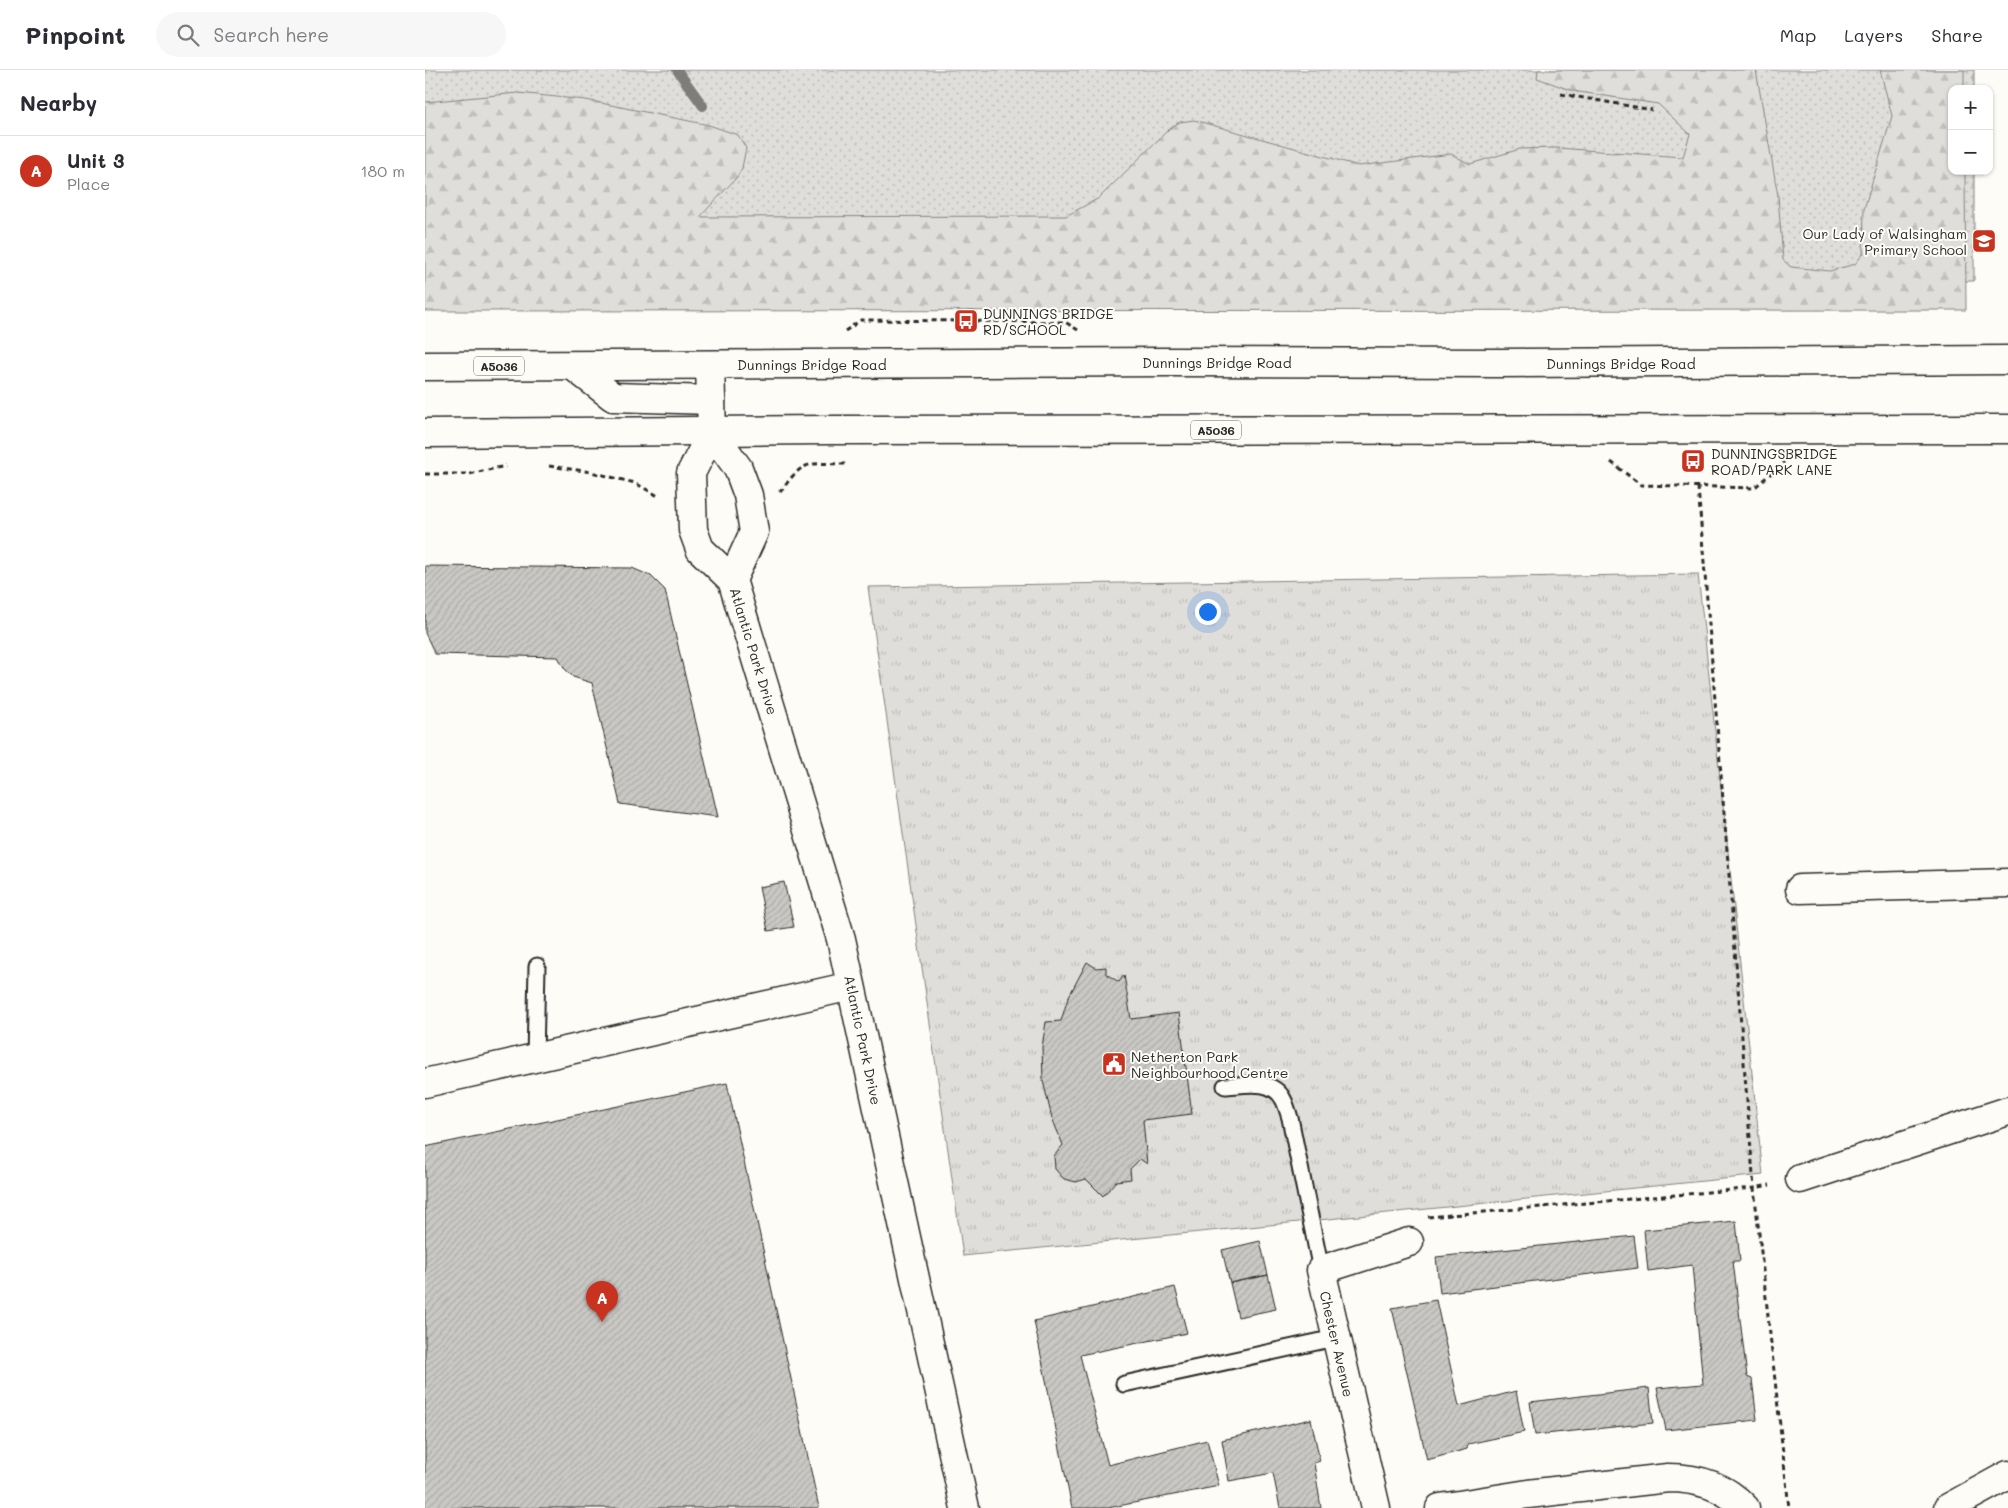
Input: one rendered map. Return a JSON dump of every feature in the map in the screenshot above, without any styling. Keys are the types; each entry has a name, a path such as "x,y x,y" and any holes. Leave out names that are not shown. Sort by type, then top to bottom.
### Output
{"main road":[{"name":"Dunnings Bridge Road","path":"425,366 2008,360"},
{"path":"710,364 712,432"},
{"path":"573,366 613,397 711,400"},
{"name":"A5036","path":"425,433 2008,429"},
{"name":"Atlantic Park Drive","path":"733,580 754,532 748,495 739,468 712,432 691,473 693,530 700,549 733,580 825,880 841,939 965,1508"},
{"path":"1800,889 2008,883"},
{"path":"425,1083 851,986"},
{"path":"1800,1178 2008,1112"},
{"path":"1321,1270 1409,1242"},
{"name":"Chester Avenue","path":"1321,1270 1335,1338 1376,1508"},
{"path":"1948,1508 2008,1475"},
{"path":"1440,1508 1528,1494 1668,1478 1687,1478 1705,1482 1731,1497 1745,1508"}],"lane":[{"path":"535,1058 537,966"},
{"path":"1225,1086 1267,1085 1276,1090 1283,1099 1290,1118 1321,1270"},
{"path":"1123,1384 1335,1338"}],"path":[{"path":"1561,94 1652,110"},
{"path":"1607,459 1641,485 1754,488 1791,457"},
{"path":"425,474 469,474 514,464"},
{"path":"748,495 767,495 782,490 796,471 805,464 855,464"},
{"path":"543,465 591,472 635,483 670,502 692,499"},
{"path":"1698,487 1755,1188 1789,1508"},
{"path":"1422,1217 1755,1188 1800,1178"}],"green space":[{"path":"425,70 1974,70 1974,85 1948,85 1948,175 1974,175 1974,281 425,301"},
{"path":"1538,70 1756,70 1778,196 1783,260 1791,267 1830,271 1855,264 1863,254 1864,209 1892,116 1880,70 1964,70 1964,85 1948,85 1948,175 1965,175 1966,310 425,311 425,102 518,93 586,100 709,125 738,135 746,148 742,168 737,177 700,217 1066,216 1099,198 1171,127 1180,122 1194,120 1359,166 1451,154 1470,164 1520,149 1557,148 1683,157 1690,134 1658,104 1573,91 1537,78"},
{"path":"1698,574 1763,1175 963,1256 868,587"}],"building":[{"path":"425,566 632,568 651,576 665,590 718,817 620,804 592,683 573,677 565,669 558,657 435,654 425,633"},
{"path":"784,882 794,927 768,931 759,887"},
{"name":"Netherton Park Neighbourhood Centre","path":"1087,962 1096,968 1106,967 1106,974 1119,982 1124,975 1131,1019 1179,1013 1192,1114 1143,1120 1147,1164 1140,1159 1130,1169 1131,1179 1116,1181 1103,1196 1086,1179 1076,1182 1064,1179 1055,1169 1054,1156 1063,1145 1052,1118 1043,1081 1042,1047 1046,1022 1061,1021 1068,998"},
{"path":"727,1083 819,1508 425,1508 425,1147"},
{"path":"1736,1221 1740,1261 1733,1261 1747,1377 1752,1379 1757,1420 1666,1430 1657,1388 1703,1384 1692,1265 1648,1271 1644,1230"},
{"path":"1634,1236 1638,1268 1440,1293 1436,1257"},
{"path":"1260,1241 1268,1275 1230,1283 1222,1250"},
{"path":"1268,1275 1276,1309 1238,1317 1230,1283"},
{"path":"1175,1287 1187,1333 1080,1355 1108,1465 1207,1440 1219,1486 1108,1508 1072,1508 1034,1321"},
{"path":"1436,1300 1459,1406 1516,1391 1524,1432 1468,1444 1467,1449 1427,1460 1392,1308"},
{"path":"1649,1388 1653,1423 1535,1435 1530,1402"},
{"path":"1311,1419 1320,1461 1314,1463 1321,1508 1280,1508 1273,1473 1229,1481 1222,1440"}],"waterway":[{"path":"677,70 703,106"}],"place":[{"name":"Our Lady of Walsingham Primary School","path":"1984,241"},
{"name":"DUNNINGS BRIDGE RD/SCHOOL","path":"966,321"},
{"name":"DUNNINGSBRIDGE ROAD/PARK LANE","path":"1693,461"},
{"name":"Netherton Park Neighbourhood Centre","path":"1114,1064"},
{"name":"Unit 3","path":"602,1322"}]}
